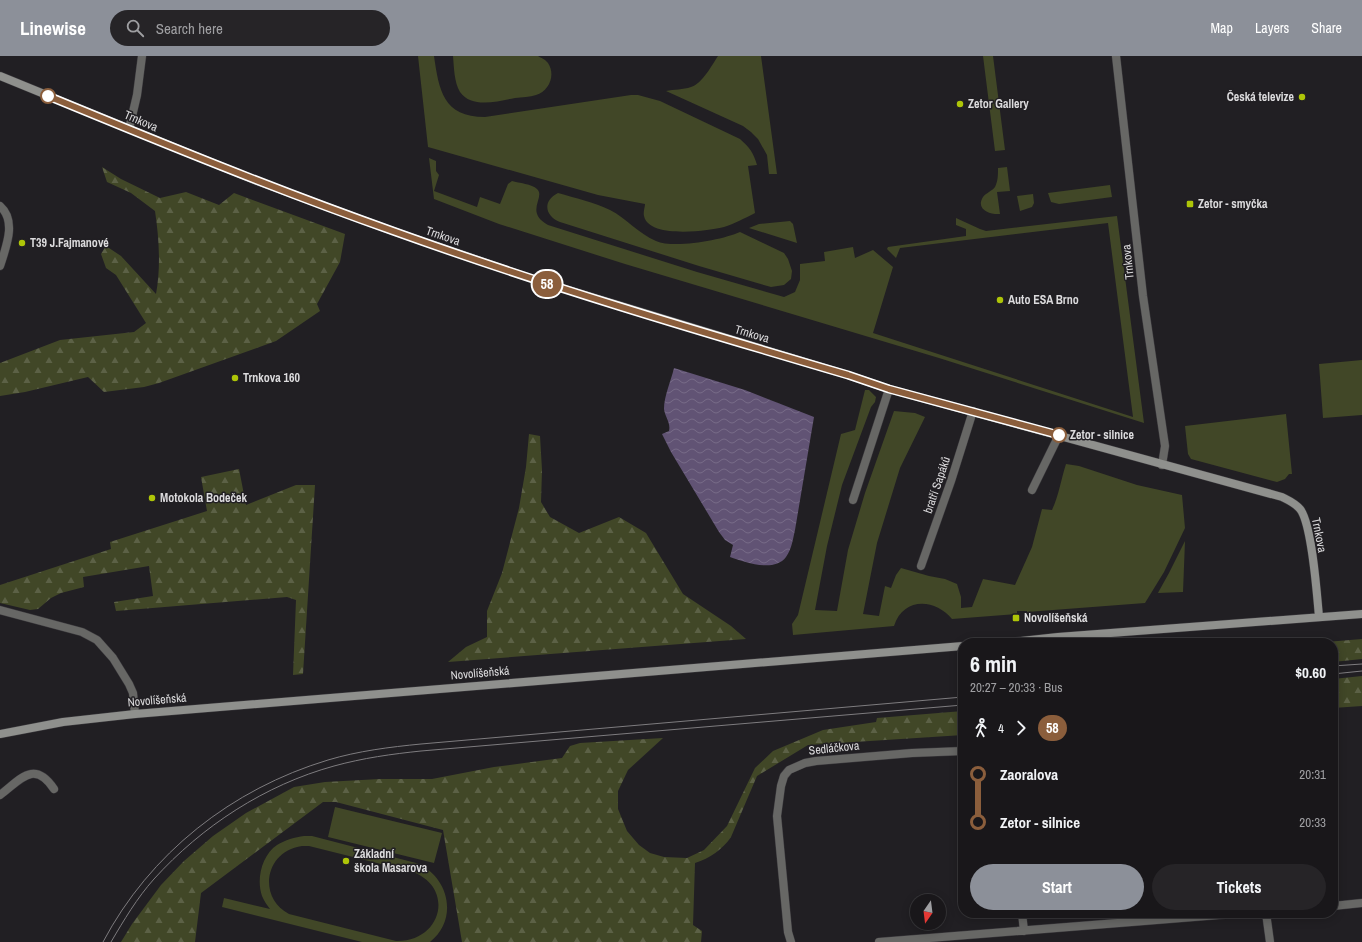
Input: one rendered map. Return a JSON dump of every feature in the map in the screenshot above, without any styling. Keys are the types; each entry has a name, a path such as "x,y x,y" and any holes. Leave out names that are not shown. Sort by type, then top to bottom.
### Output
{"street":[{"path":"129,129 137,94 142,56"},
{"name":"Trnkova","path":"1116,56 1143,296 1165,446 1162,465"},
{"name":"Trnkova","path":"0,76 257,181 393,231 539,281 848,375 889,389 1059,435 1276,496 1292,502 1299,508 1307,524 1319,617"},
{"path":"0,206 8,217 9,225 0,266"},
{"path":"853,500 889,389"},
{"name":"bratří Sapáků","path":"921,566 952,481 973,411"},
{"path":"1032,490 1059,435"},
{"path":"0,610 82,632 97,640 113,658 129,684 133,693 134,714"},
{"path":"1048,638 1362,614"},
{"name":"Novolíšeňská","path":"0,734 63,722 134,714 958,646"},
{"name":"Sedláčkova","path":"791,942 788,932 777,816 781,786 786,773 795,767 816,761 912,753 958,751"},
{"path":"0,795 28,774 43,776 50,782 54,789"},
{"path":"1338,905 1362,903"},
{"path":"1023,918 1024,930"},
{"path":"879,942 1179,918"},
{"path":"1267,918 1270,942"}],"green space":[{"path":"418,56 434,56 438,80 446,99 452,107 471,116 485,117 631,95 638,95 660,101 740,139 749,148 757,165 748,166 755,213 732,224 716,229 680,232 667,231 656,228 648,223 644,216 645,204 598,195 428,147"},
{"path":"453,56 538,56 548,63 551,72 550,82 541,93 529,97 493,102 471,101 460,92 458,88 455,79"},
{"path":"718,56 761,56 777,174 769,174 767,155 758,139 743,126 666,91 685,89 695,85 706,74"},
{"path":"983,56 993,56 1005,150 995,151"},
{"path":"429,158 436,161 436,171 439,175 434,191 477,207 480,197 500,204 508,184 512,181 529,185 535,187 539,192 536,210 537,215 548,225 697,272 784,297 795,292 800,280 800,264 825,261 824,252 853,247 855,258 873,250 893,267 873,333 1133,417 1108,223 900,248 896,258 887,249 888,247 966,236 966,229 956,225 956,218 986,231 1117,216 1144,423 939,358 625,264 499,224 434,199"},
{"path":"102,167 121,179 160,198 186,192 219,205 234,193 345,234 340,262 317,304 320,311 276,341 144,387 104,392 88,377 25,392 0,396 0,363 60,340 134,332 146,323 116,275 106,268 101,254 106,246 121,256 156,294 159,273 159,252 155,211 131,193 107,182"},
{"path":"1007,167 1010,191 997,192 1000,214 992,214 982,208 981,202 983,197 995,187 998,168"},
{"path":"1110,185 1112,197 1059,204 1051,202 1048,193"},
{"path":"558,193 604,207 622,217 650,238 664,243 686,244 722,238 740,232 784,253 788,259 792,271 791,279 784,285 771,287 560,222 551,216 547,208 549,200"},
{"path":"1033,194 1034,203 1032,207 1020,211 1017,196"},
{"path":"790,221 793,224 797,243 749,228 759,224"},
{"path":"1362,360 1362,415 1323,418 1319,364"},
{"path":"865,390 869,390 876,397 875,402 871,407 842,485 827,546 815,610 837,611 848,550 865,493 894,411 915,413 925,417 900,468 877,543 863,614 879,616 885,586 891,588 896,575 901,568 945,579 957,584 961,597 961,608 972,607 983,579 1015,585 1032,547 1042,509 1052,510 1066,464 1079,466 1137,485 1182,495 1185,528 1164,572 1145,603 1027,612 1017,611 1017,614 952,619 937,607 929,604 920,604 904,610 898,617 894,626 793,635 792,624 798,615 841,434 855,430"},
{"path":"1286,414 1292,474 1289,474 1285,479 1277,482 1191,459 1188,454 1185,426"},
{"path":"529,434 540,436 542,470 541,502 550,517 579,533 619,517 646,533 683,594 731,626 746,639 448,662 466,647 487,637 487,611 502,573 519,508 526,467"},
{"path":"239,469 246,505 296,485 315,485 303,674 293,675 296,600 287,597 116,611 114,602 153,596 149,566 83,577 84,587 61,593 51,598 38,609 30,610 0,603 0,585 111,549 110,542 207,511 201,477"},
{"path":"1185,541 1183,592 1158,593 1169,573"},
{"path":"1362,639 1362,659 1338,661 1338,641"},
{"path":"1362,676 1362,706 1338,708 1338,678"},
{"path":"958,711 958,735 808,745 757,776 731,837 724,846 715,853 706,859 695,863 693,925 702,931 701,942 462,942 443,830 336,802 323,802 201,893 195,942 121,942 132,924 161,885 184,861 213,836 246,813 294,787 325,782 380,779 432,779 494,767 562,758 570,746 580,743 663,738 628,770 618,791 618,809 627,831 639,845 650,853 664,857 687,858 704,850 727,826 755,768 773,751 823,730 876,722 877,718"},
{"path":"335,807 442,833 434,863 328,837"},
{"path":"304,836 312,836 416,863 427,869 443,888 446,899 447,910 445,922 439,933 430,942 362,942 222,907 224,898 270,909 263,898 260,889 260,875 264,861 267,855 277,845 287,840","holes":["302,846 309,846 413,872 426,880 435,890 438,901 438,913 433,924 424,933 412,939 396,941 289,914 279,906 272,897 269,886 273,865 280,856 290,850"]}],"water":[{"path":"674,368 745,390 814,417 793,540 788,554 781,562 759,565 730,557 733,545 725,540 719,532 671,452 662,434 669,431 664,404"}],"tram line":[{"path":"1338,666 1362,664"},
{"path":"1338,673 1362,671"},
{"path":"103,942 122,910 144,880 197,828 227,807 259,788 293,772 328,760 351,754 398,746 958,697"},
{"path":"111,942 131,909 154,879 173,860 214,825 259,796 308,774 334,766 399,753 958,705"}],"bus line":[{"name":"58","path":"48,96 257,181 393,231 539,281 848,375 889,389 1059,435"}],"place":[{"name":"Česká televize","path":"1302,97"},
{"name":"Zetor Gallery","path":"960,104"},
{"name":"Zetor - smyčka","path":"1190,204"},
{"name":"T39 J.Fajmanové","path":"22,243"},
{"name":"Auto ESA Brno","path":"1000,300"},
{"name":"Trnkova 160","path":"235,378"},
{"name":"Zetor - silnice","path":"1059,435"},
{"name":"Motokola Bodeček","path":"152,498"},
{"name":"Novolíšeňská","path":"1016,618"},
{"name":"Základní škola Masarova","path":"346,861"}]}
